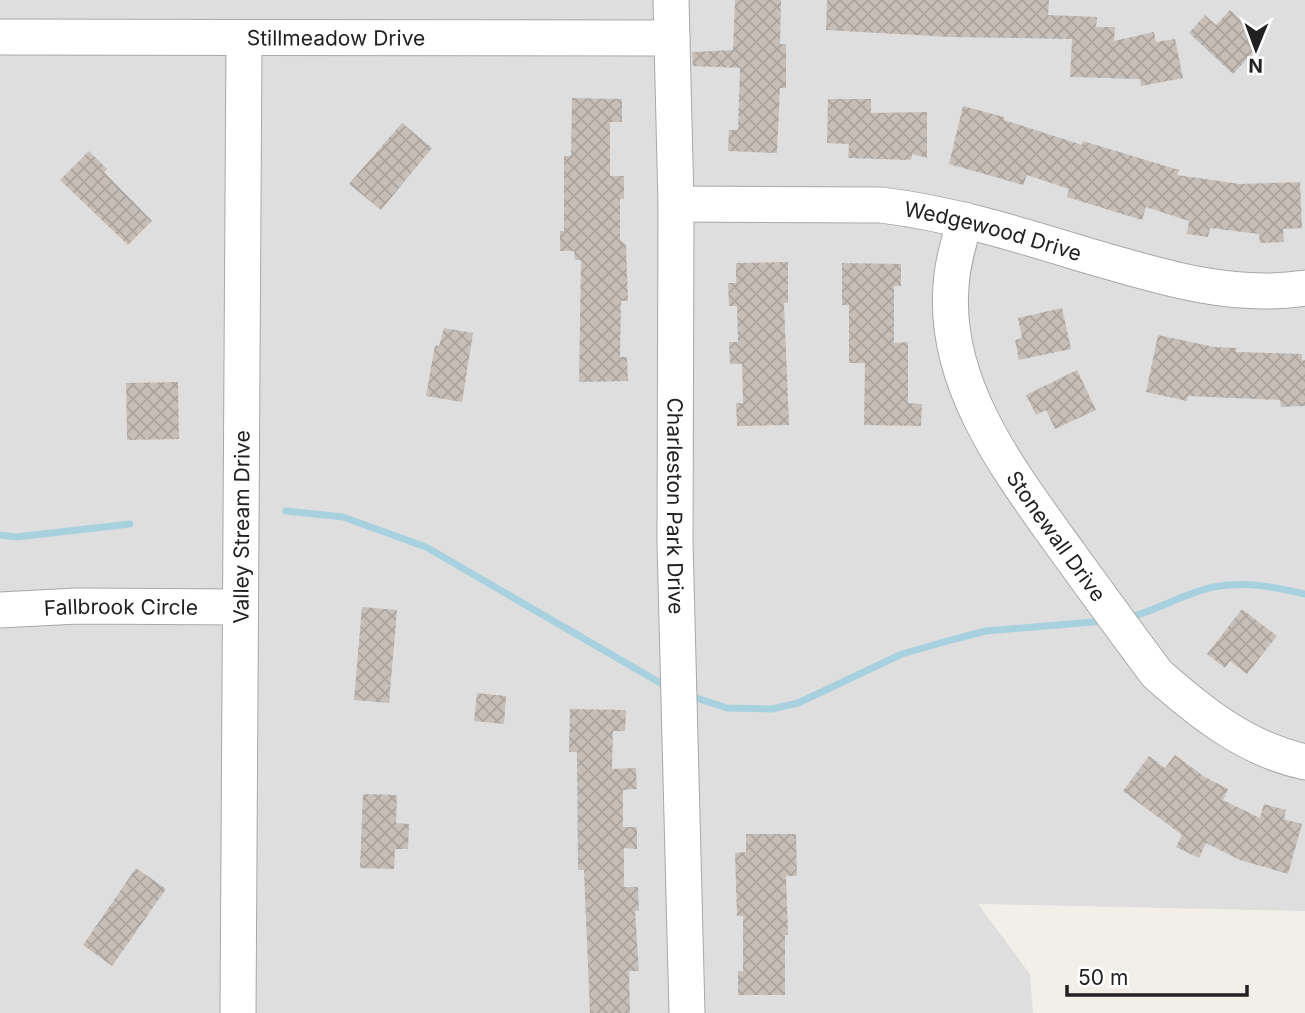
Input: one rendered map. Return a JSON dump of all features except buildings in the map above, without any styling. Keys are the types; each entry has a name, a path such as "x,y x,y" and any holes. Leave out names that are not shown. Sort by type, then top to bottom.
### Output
{"street":[{"name":"Charleston Park Drive","path":"671,0 676,204 675,542 687,1013"},
{"name":"Stillmeadow Drive","path":"0,37 672,38"},
{"name":"Valley Stream Drive","path":"238,1013 244,39"},
{"name":"Wedgewood Drive","path":"676,204 881,205 965,220 1156,276 1207,287 1250,290 1305,288"},
{"name":"Stonewall Drive","path":"965,220 950,289 960,365 976,410 1002,458 1157,674 1190,704 1226,729 1260,748 1305,762"},
{"name":"Fallbrook Circle","path":"0,610 76,606 240,607"}],"shaded area":[{"path":"0,0 1305,0 1305,911 978,904 1030,974 1033,1013 0,1013"}],"waterway":[{"path":"286,511 343,517 426,547 669,688"},
{"path":"0,535 16,537 130,524"},
{"path":"1127,618 1193,593 1226,585 1260,586 1305,594"},
{"path":"690,696 727,708 772,709 798,703 902,654 951,640 986,631 1105,621"}]}
